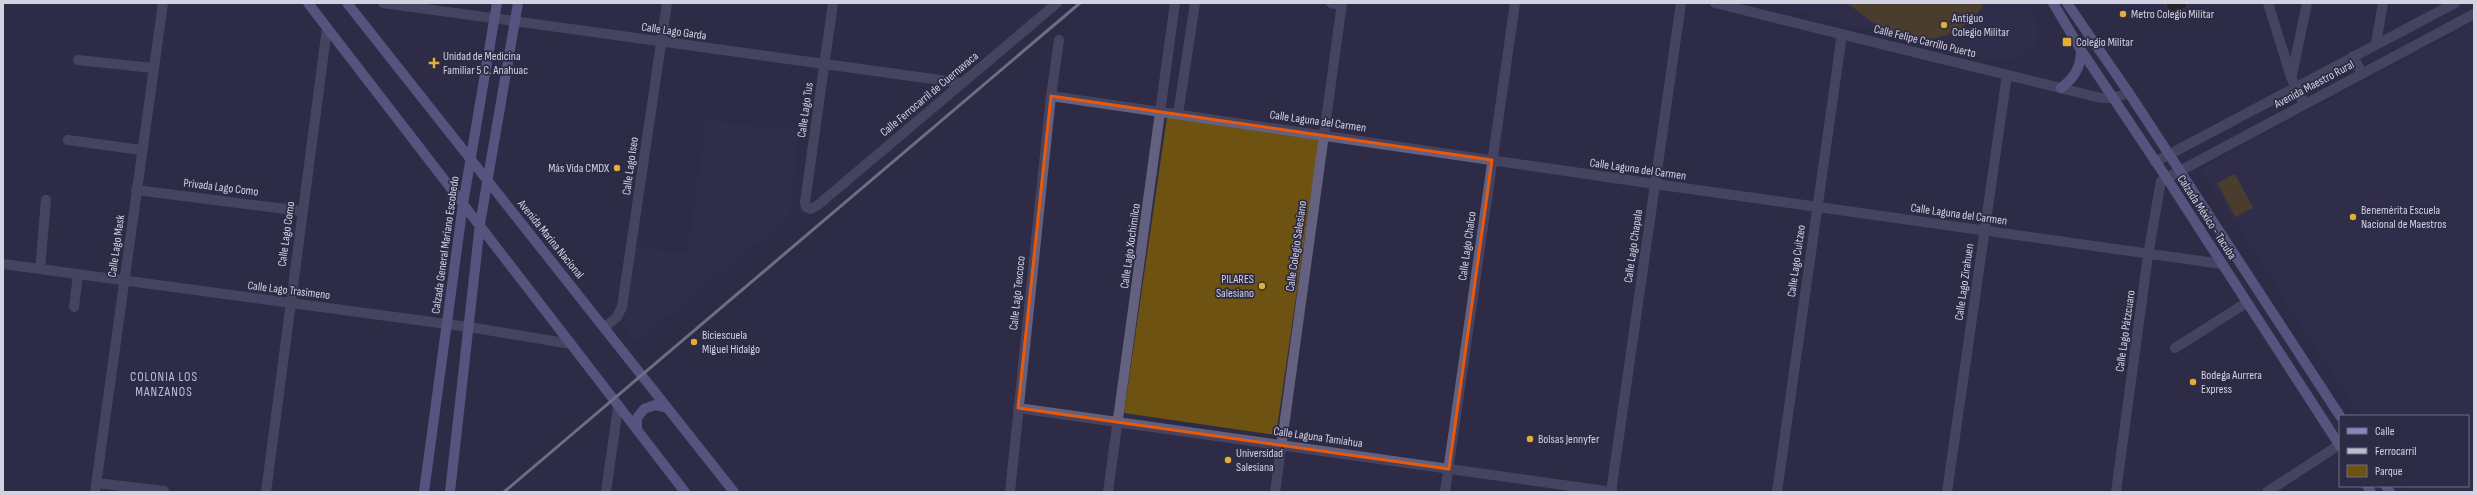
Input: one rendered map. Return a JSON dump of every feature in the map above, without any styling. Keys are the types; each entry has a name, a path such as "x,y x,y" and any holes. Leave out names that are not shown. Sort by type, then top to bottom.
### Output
{"main road":[{"path":"308,3 480,224 620,409 685,492"},
{"name":"Avenida Marina Nacional","path":"347,3 470,160 605,326 667,408 734,492"},
{"name":"Calzada General Mariano Escobedo","path":"424,492 448,324 463,204 497,3"},
{"path":"450,492 480,224 518,3"},
{"name":"Calzada México - Tacuba","path":"2053,3 2081,50 2166,177 2339,443"},
{"name":"Calzada México - Tacuba","path":"2067,3 2129,93 2178,171 2339,415"},
{"path":"2061,88 2072,80 2077,72 2081,50"},
{"path":"620,409 634,411 643,408 652,388"},
{"path":"637,430 637,418 644,408 655,405 667,408"}],"street":[{"name":"Calle Lago Mask","path":"96,487 163,3"},
{"name":"Calle Lago Garda","path":"383,3 825,66 962,83"},
{"name":"Calle Lago Iseo","path":"605,326 617,317 622,307 667,3"},
{"name":"Calle Lago Tus","path":"818,205 811,209 806,207 805,202 833,3"},
{"name":"Calle Ferrocarril de Cuernavaca","path":"818,205 1057,3"},
{"name":"Calle Lago Xochimilco","path":"1108,492 1162,111 1175,3"},
{"path":"1178,114 1195,3"},
{"path":"1331,3 1342,4"},
{"name":"Calle Lago Chalco","path":"1445,492 1515,3"},
{"name":"Calle Lago Chapala","path":"1612,492 1681,3"},
{"name":"Calle Felipe Carrillo Puerto","path":"1714,3 2101,98 2113,98 2129,93"},
{"path":"2268,3 2291,77 2304,104"},
{"path":"2291,77 2307,3"},
{"path":"2376,43 2383,3"},
{"name":"Avenida Maestro Rural","path":"2155,162 2376,43 2455,3"},
{"name":"Calle Colegio Salesiano","path":"1275,492 1342,4"},
{"name":"Avenida Maestro Rural","path":"2166,177 2474,14"},
{"name":"Calle Lago Como","path":"266,492 327,28"},
{"name":"Calle Lago Cuitzeo","path":"1777,492 1842,34"},
{"name":"Calle Lago Texcoco","path":"1010,492 1051,96 1059,40"},
{"path":"2353,56 2362,74"},
{"path":"78,60 154,68"},
{"name":"Calle Lago Zirahuen","path":"1947,492 2007,75"},
{"name":"Calle Laguna del Carmen","path":"1051,96 2148,255 2222,264"},
{"path":"68,140 142,150"},
{"name":"Calle Lago Pátzcuaro","path":"2116,492 2159,184 2166,177"},
{"name":"Privada Lago Como","path":"136,190 302,211"},
{"path":"40,269 46,200"},
{"name":"Calle Lago Trasimeno","path":"3,264 124,282 448,324 571,344"},
{"path":"74,307 78,275"},
{"path":"2175,348 2246,302"},
{"name":"Calle Laguna Tamiahua","path":"1018,408 1612,492"},
{"path":"606,492 620,409"},
{"path":"2267,492 2339,446"},
{"path":"96,487 164,491"}],"highlighted area":[{"path":"1051,96 1492,160 1449,469 1018,408"}],"shaded area":[{"name":"Antiguo Colegio Militar","path":"1766,3 2032,3 2039,33 2034,47 2012,61 1982,59"},
{"path":"2165,3 2186,3 2188,7 2169,14"},
{"name":"Benemérita Escuela Nacional de Maestros","path":"2474,23 2474,492 2411,492 2408,487 2469,487 2469,415 2359,415 2200,169"},
{"path":"706,120 799,131 789,218 636,342 623,327 635,247 687,254"}],"green space":[{"path":"1847,3 1984,3 1969,22 1959,29 1936,38 1923,40 1899,36 1885,30"},
{"path":"1167,117 1319,139 1276,435 1124,413"},
{"path":"2235,174 2253,208 2235,217 2217,183"}],"railway":[{"path":"504,492 1080,3"}],"place":[{"name":"Metro Colegio Militar","path":"2123,14"},
{"name":"Antiguo Colegio Militar","path":"1944,25"},
{"name":"Colegio Militar","path":"2067,42"},
{"name":"Unidad de Medicina Familiar 5 C. Anahuac","path":"434,63"},
{"name":"Más Vida CMDX","path":"617,168"},
{"name":"Benemérita Escuela Nacional de Maestros","path":"2353,217"},
{"name":"PILARES Salesiano","path":"1262,286"},
{"name":"Biciescuela Miguel Hidalgo","path":"694,342"},
{"name":"Bodega Aurrera Express","path":"2193,382"},
{"name":"Bolsas Jennyfer","path":"1530,439"},
{"name":"Universidad Salesiana","path":"1228,460"}],"district":[{"name":"COLONIA LOS MANZANOS","path":"164,384"}]}
